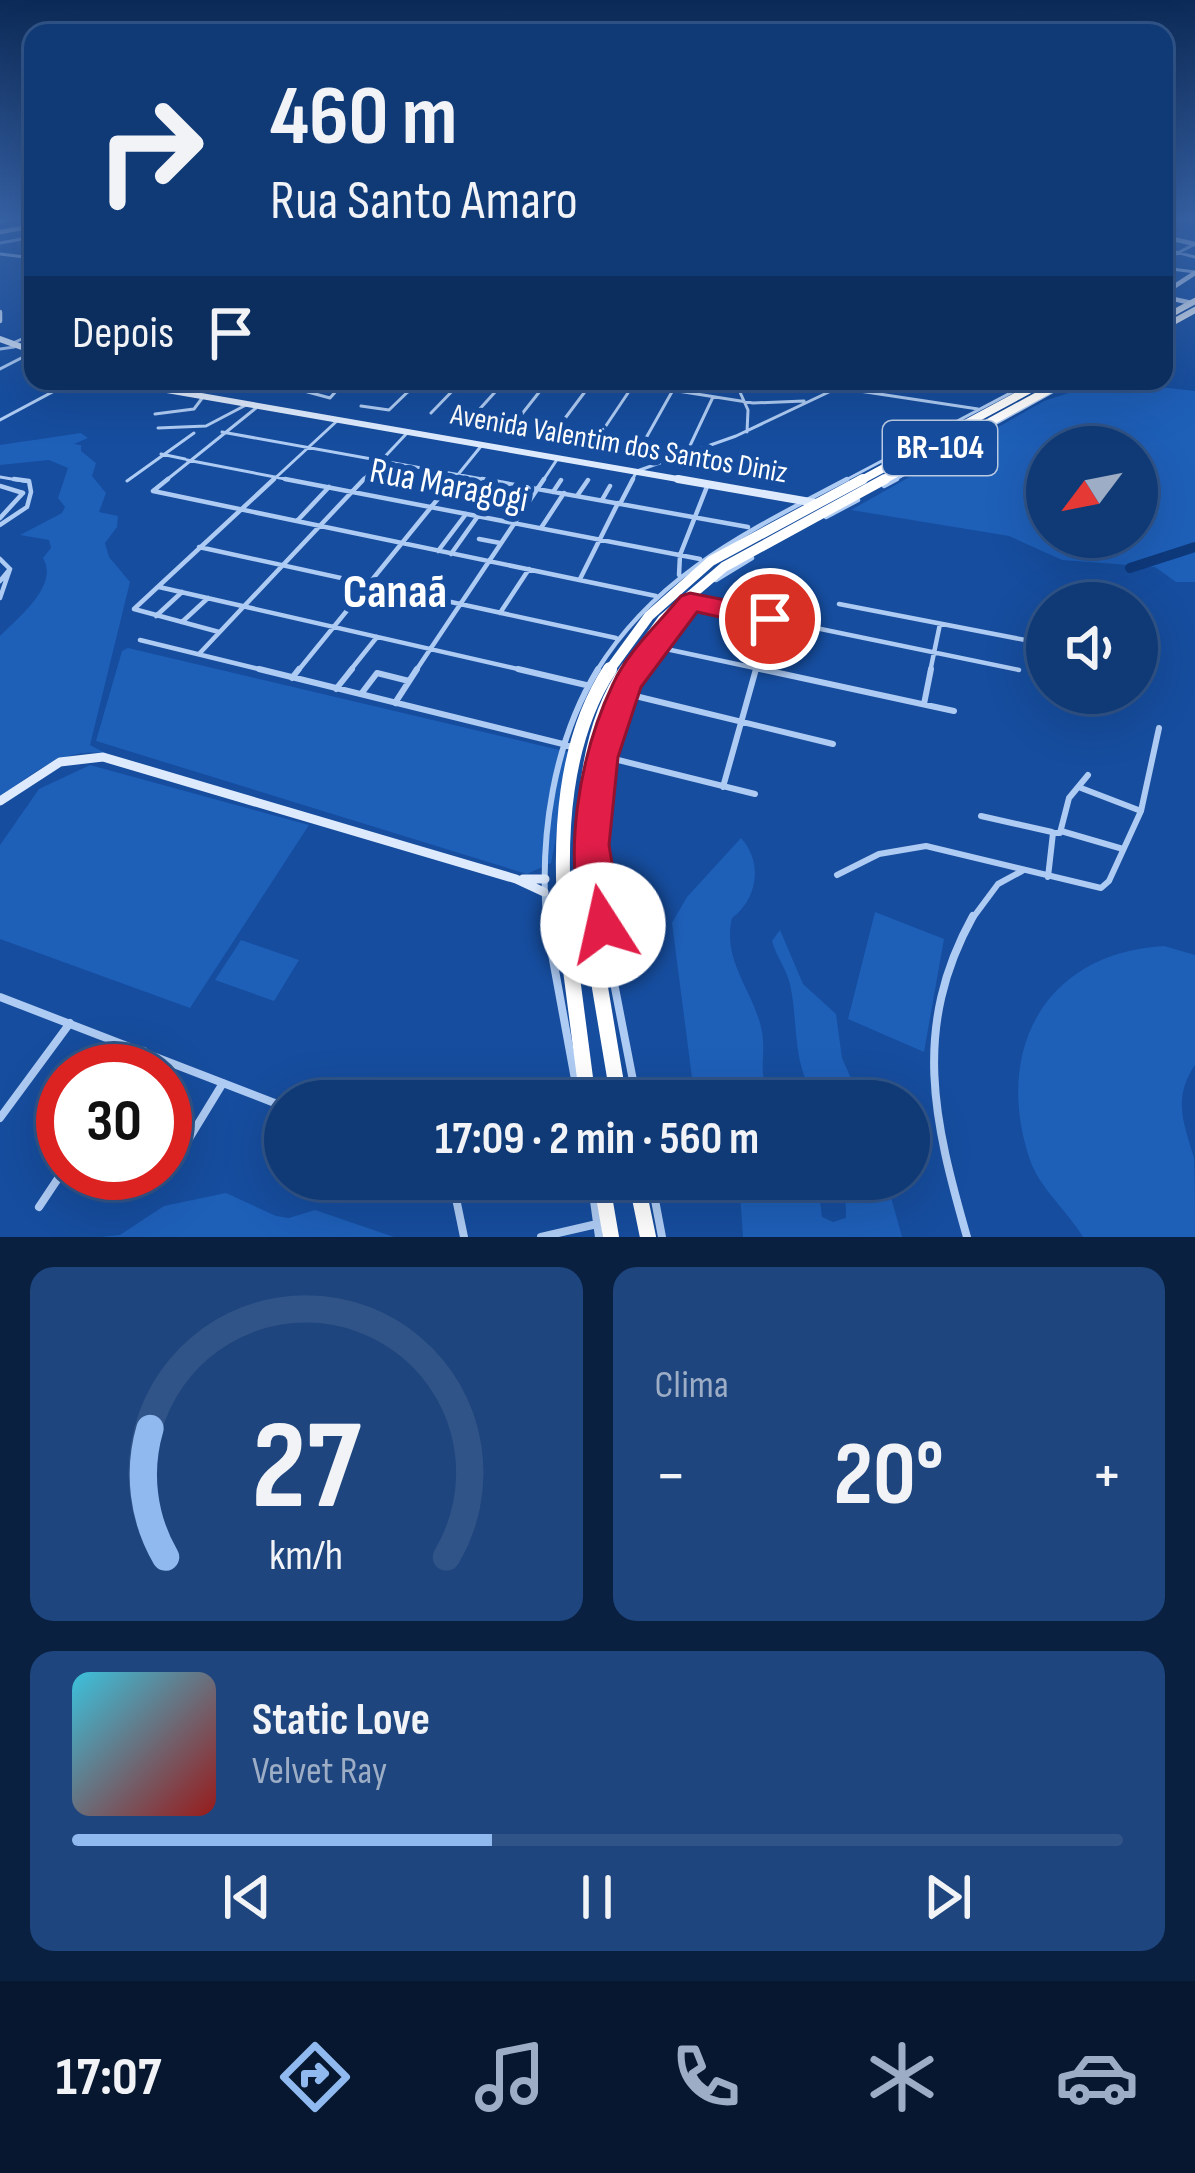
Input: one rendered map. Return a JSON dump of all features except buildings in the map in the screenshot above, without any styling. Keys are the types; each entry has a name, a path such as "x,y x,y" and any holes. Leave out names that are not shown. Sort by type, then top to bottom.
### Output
{"highway":[{"name":"BR-104","path":"583,1080 559,862 570,746 604,677 637,629 681,584 811,502 832,499 914,462 1022,390"},
{"name":"BR-104","path":"616,1080 582,873 581,812 591,754 620,676 642,644 711,576 899,455 1046,390"},
{"path":"958,420 1009,418"},
{"path":"908,472 914,462"},
{"path":"869,467 883,467"},
{"path":"717,548 739,545"},
{"path":"603,1200 604,1231"},
{"path":"640,1200 648,1237"}],"street":[{"path":"0,312 0,321"},
{"path":"0,339 24,348"},
{"path":"0,349 24,340"},
{"path":"0,420 54,390"},
{"name":"Avenida Valentim dos Santos Diniz","path":"159,390 811,502"},
{"path":"175,393 180,390"},
{"path":"189,395 196,390"},
{"path":"296,390 332,400 339,390"},
{"path":"398,390 408,392"},
{"path":"430,413 453,390"},
{"path":"468,422 497,390"},
{"path":"510,429 541,390"},
{"path":"551,437 586,390"},
{"path":"593,446 630,390"},
{"path":"637,454 673,390 745,401 810,401"},
{"path":"740,390 747,432"},
{"path":"579,580 637,471 747,432 823,390"},
{"path":"849,390 981,417"},
{"path":"633,1080 591,845 602,757 623,693 652,646 690,602 728,572 1054,390"},
{"path":"361,406 387,410 408,392"},
{"path":"155,414 194,409 203,397"},
{"path":"688,452 713,397"},
{"path":"158,428 206,425 250,402"},
{"path":"290,411 255,408 152,488 240,511 656,596"},
{"path":"0,412 19,413"},
{"path":"219,632 134,609 338,420"},
{"path":"832,499 869,467 958,420"},
{"path":"222,432 752,528"},
{"path":"199,654 408,432"},
{"path":"127,481 194,433"},
{"path":"292,678 482,445"},
{"name":"Rua Maragogi","path":"161,454 701,559"},
{"path":"394,704 558,458"},
{"path":"0,477 29,482 31,492 27,507 0,519"},
{"path":"553,492 561,480"},
{"path":"578,496 587,480"},
{"path":"679,575 680,555 708,484"},
{"path":"0,486 17,488 23,494"},
{"path":"602,500 610,486"},
{"path":"297,521 329,487"},
{"path":"0,519 23,494 31,492"},
{"path":"541,528 564,494"},
{"path":"438,551 466,514"},
{"path":"451,554 478,516"},
{"path":"578,1080 550,949 544,885 552,795 588,686 616,638 679,575 752,528 783,517"},
{"path":"770,539 794,534"},
{"path":"479,539 500,543"},
{"path":"199,547 616,638"},
{"path":"0,559 7,572 0,598"},
{"path":"500,613 529,569"},
{"path":"0,581 7,572"},
{"path":"159,587 588,686"},
{"path":"156,616 182,592"},
{"path":"182,622 208,598"},
{"path":"690,602 1019,670"},
{"path":"839,604 1026,640"},
{"path":"723,787 770,619"},
{"path":"923,704 940,623"},
{"path":"336,689 377,638"},
{"path":"140,640 570,746"},
{"path":"652,646 954,711"},
{"path":"360,695 374,675 409,681"},
{"path":"623,693 833,744"},
{"path":"837,875 909,845 950,850 1101,888 1109,881 1141,811 1160,728"},
{"path":"0,800 42,770 95,755 544,885"},
{"path":"602,757 754,794"},
{"path":"1048,877 1070,798 1088,776"},
{"path":"1081,788 1141,811"},
{"path":"981,816 1123,849"},
{"path":"967,1237 932,1096 938,1011 950,967 975,915 994,886 1022,871"},
{"path":"0,997 126,1044"},
{"path":"0,1118 70,1023"},
{"path":"192,1070 264,1099"},
{"path":"192,1135 224,1083"},
{"path":"39,1207 44,1200"},
{"path":"456,1200 464,1237"},
{"path":"596,1200 604,1231"},
{"path":"655,1200 662,1237"},
{"path":"541,1237 604,1231"},
{"path":"599,1237 604,1231"}],"shaded area":[{"path":"1078,390 1195,391 1195,582 1176,582 1155,567 1058,558 1158,558 1158,426 1026,426 1026,544 1009,536 851,510 1044,401"},
{"path":"81,433 88,438 74,444 81,445 81,451 96,463 92,476 106,493 99,512 118,516 117,527 105,543 109,557 130,582 90,745 107,754 63,758 0,798 0,636 42,589 47,568 43,558 51,548 49,540 20,535 62,513 65,507 58,498 68,468 49,460 0,465 0,445"},
{"path":"128,648 572,753 551,863 527,874 96,741 122,651"},
{"path":"90,765 309,825 190,1008 0,939 0,845 39,789"},
{"path":"741,838 753,858 754,880 747,901 732,918 731,947 761,1027 764,1080 692,1080 672,923 687,897"},
{"path":"875,912 944,939 924,1052 848,1019"},
{"path":"780,930 803,984 836,1014 842,1058 852,1080 806,1080 790,984 772,941"},
{"path":"241,940 299,960 274,1001 215,980"},
{"path":"1164,946 1195,955 1195,1065 1182,1100 1194,1158 1195,1237 1083,1237 1030,1160 1020,1120 1018,1082 1024,1046 1038,1015 1059,988 1087,967 1122,953"},
{"path":"226,1193 276,1216 289,1218 315,1210 394,1237 101,1237 120,1235 164,1206"},
{"path":"740,1200 820,1200 822,1217 833,1222 846,1218 846,1200 892,1200 902,1237 743,1237"}],"waterway":[{"path":"1130,568 1195,547"}],"district":[{"name":"Canaã","path":"395,592"}],"route":[{"path":"603,925 591,845 602,757 628,684 652,646 690,602 770,619"}]}
